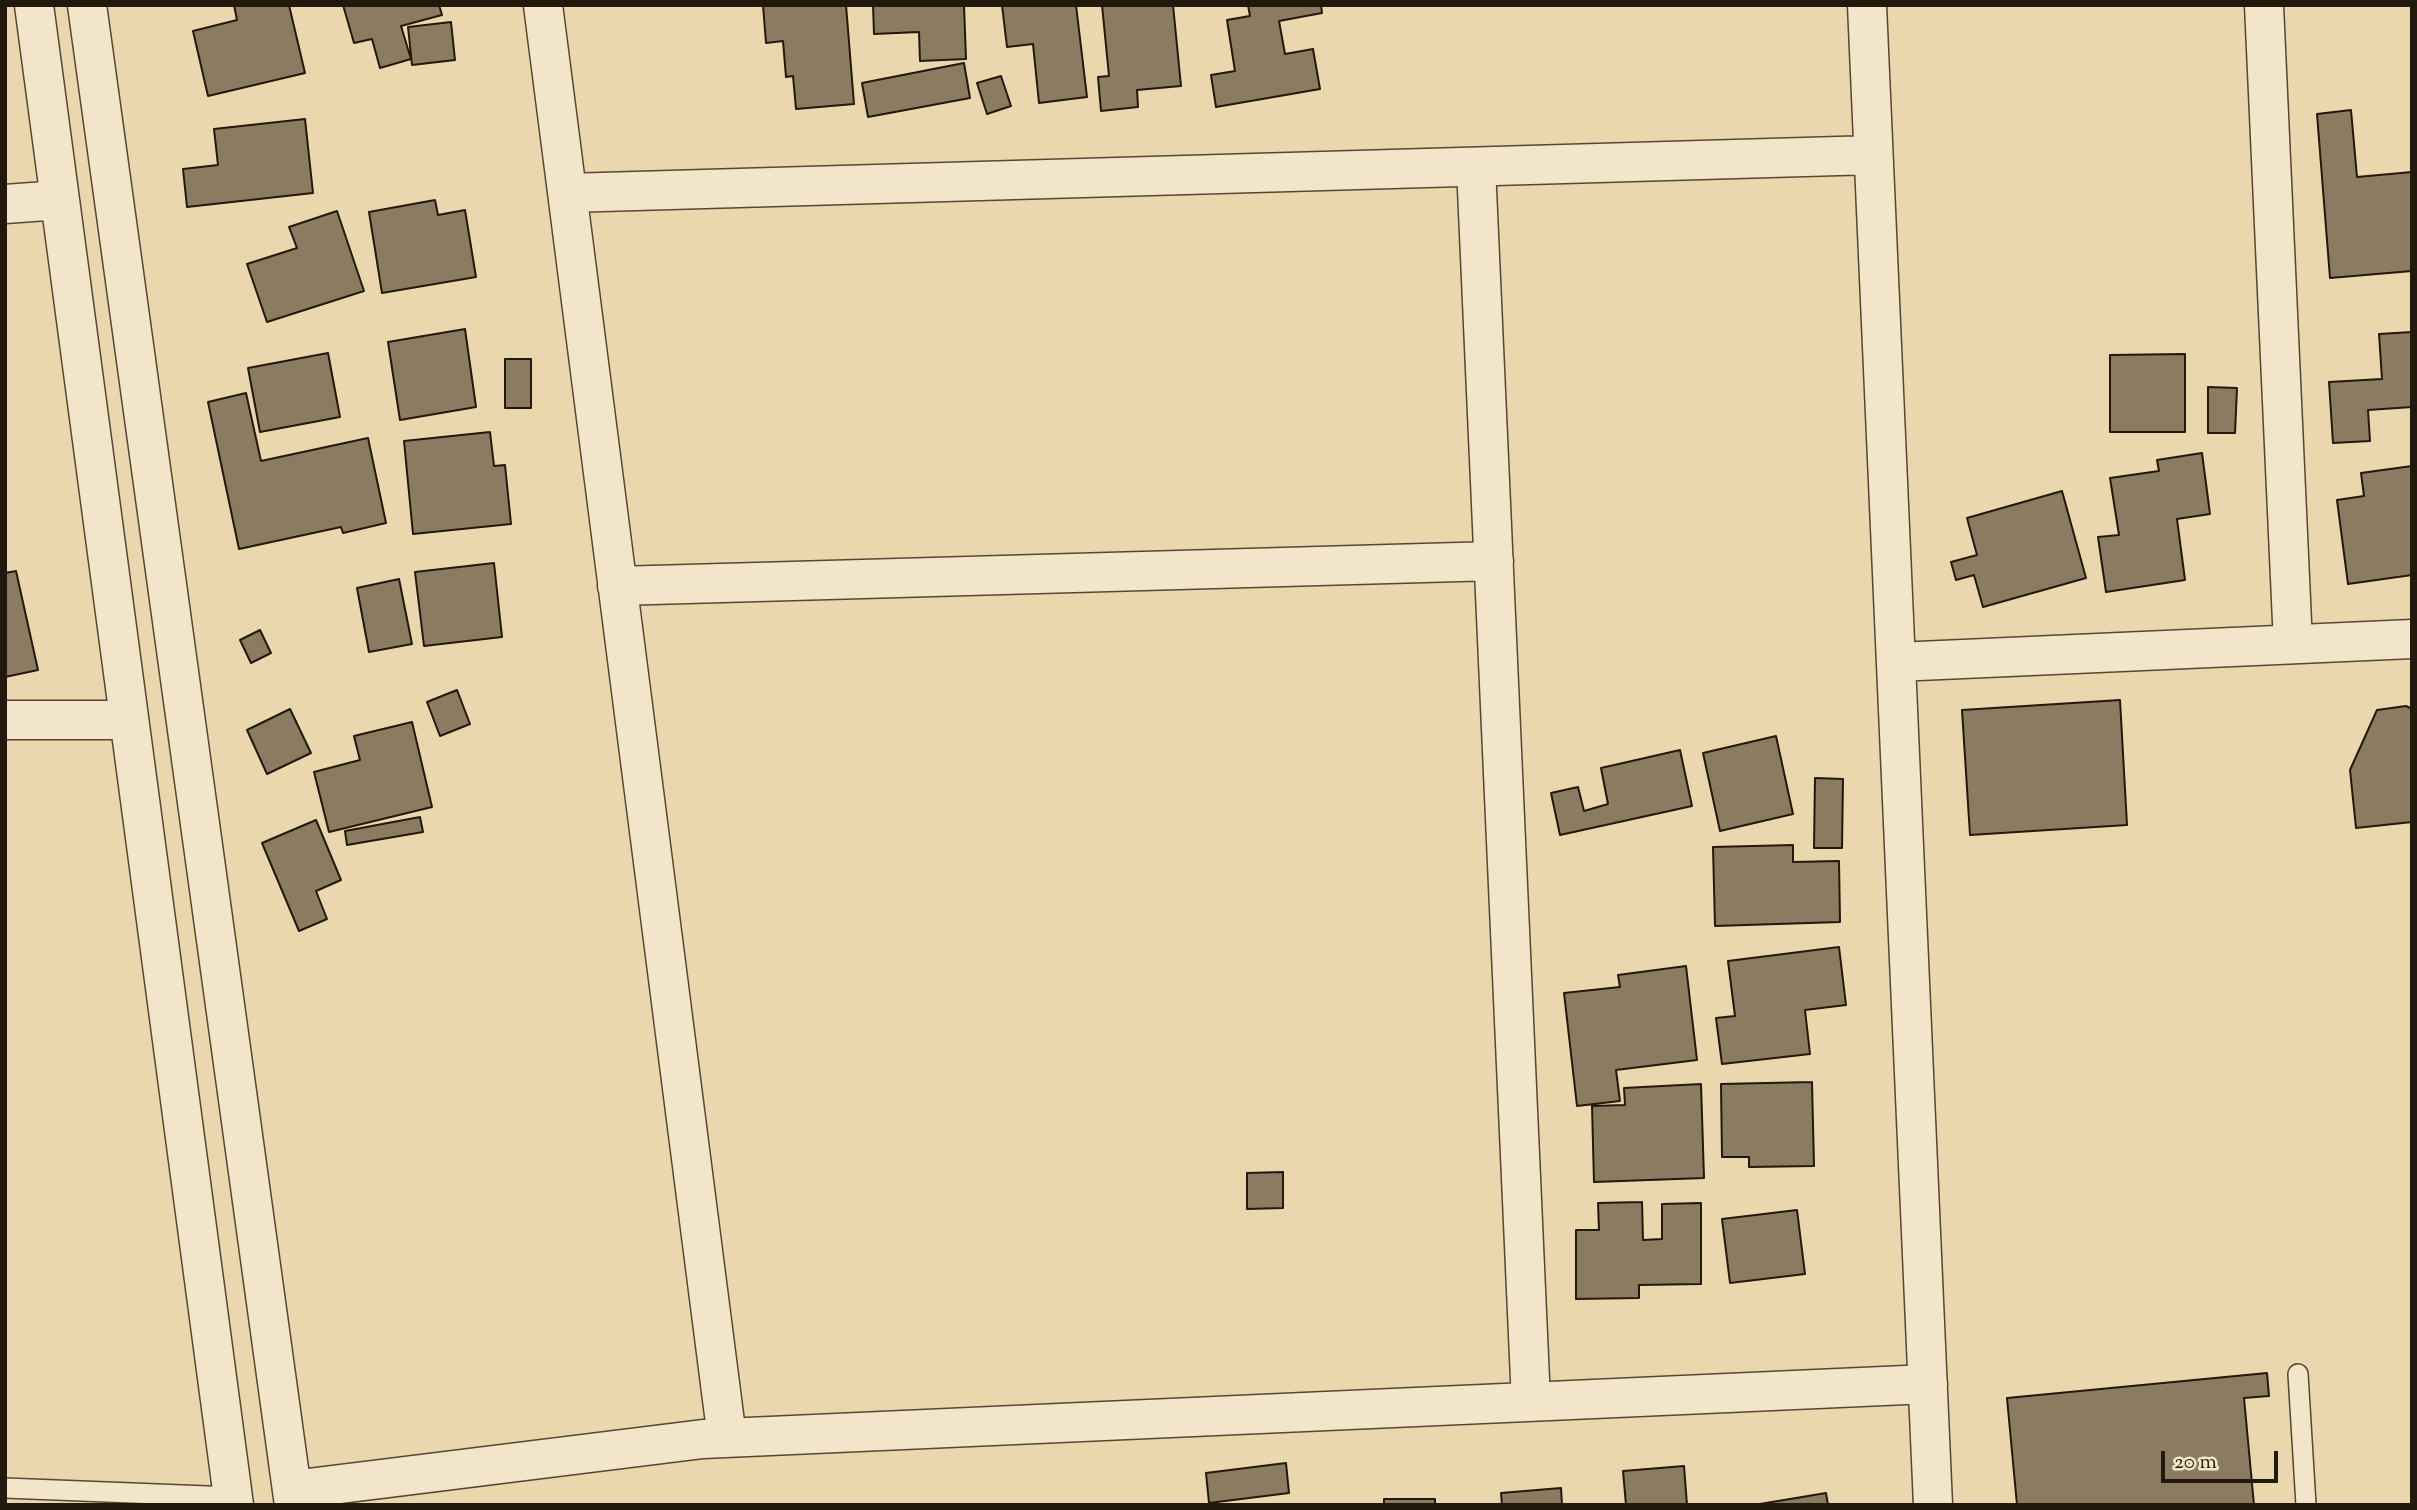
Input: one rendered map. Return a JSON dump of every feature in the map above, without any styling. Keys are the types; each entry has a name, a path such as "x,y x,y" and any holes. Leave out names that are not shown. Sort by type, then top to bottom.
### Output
{"street":[{"path":"34,5 233,1501"},
{"path":"88,5 293,1497 727,1437 1928,1384"},
{"path":"543,5 727,1437"},
{"path":"1867,5 1933,1505"},
{"path":"2264,5 2293,644"},
{"path":"567,193 1873,155"},
{"path":"1476,166 1531,1402"},
{"path":"5,204 60,200"},
{"path":"617,586 1494,561"},
{"path":"1896,662 2412,639"},
{"path":"5,720 129,720"}],"lane":[{"path":"2298,1374 2306,1505"},
{"path":"5,1488 233,1501"}],"building":[{"path":"234,5 289,5 305,73 208,96 193,31 237,20"},
{"path":"343,5 439,5 442,15 401,26 411,59 380,68 372,39 354,43"},
{"path":"763,5 846,5 854,104 796,109 793,76 786,77 783,41 766,43"},
{"path":"873,5 964,5 966,59 920,61 919,32 874,34"},
{"path":"1002,5 1076,5 1087,97 1039,103 1033,44 1007,47"},
{"path":"1102,5 1173,5 1181,86 1137,90 1138,107 1101,111 1098,77 1109,76"},
{"path":"1248,5 1321,5 1322,13 1279,21 1285,54 1313,49 1320,89 1216,107 1211,75 1235,71 1227,20 1250,16"},
{"path":"451,22 455,60 412,65 408,27"},
{"path":"964,63 970,98 868,117 862,83"},
{"path":"1001,76 1011,106 987,114 977,83"},
{"path":"2351,110 2357,177 2412,172 2412,271 2330,278 2317,114"},
{"path":"305,119 313,193 187,207 183,169 218,165 214,129"},
{"path":"435,200 438,215 465,210 476,277 382,293 369,212"},
{"path":"337,211 364,291 267,322 247,264 297,248 289,227"},
{"path":"465,329 476,407 400,420 388,342"},
{"path":"2412,332 2412,407 2368,410 2370,441 2333,443 2329,382 2382,379 2379,334"},
{"path":"328,353 340,417 260,432 248,368"},
{"path":"2185,354 2185,432 2110,432 2110,355"},
{"path":"505,359 531,359 531,408 505,408"},
{"path":"2208,387 2237,388 2235,433 2208,433"},
{"path":"246,393 261,461 368,438 386,523 343,533 341,527 239,549 208,402"},
{"path":"490,432 494,466 505,465 511,524 413,534 404,441"},
{"path":"2202,453 2210,514 2177,519 2185,580 2106,592 2098,537 2119,535 2110,478 2159,471 2157,460"},
{"path":"2412,466 2412,575 2348,584 2337,500 2364,496 2361,473"},
{"path":"2062,491 2086,578 1983,607 1974,575 1956,580 1951,562 1977,555 1967,518"},
{"path":"494,563 502,637 424,646 415,572"},
{"path":"16,571 38,670 5,677 5,573"},
{"path":"399,579 412,644 369,652 357,588"},
{"path":"260,630 271,653 251,663 240,640"},
{"path":"457,690 470,724 440,736 427,702"},
{"path":"2120,700 2127,825 1970,835 1962,710"},
{"path":"2406,706 2412,709 2412,822 2356,828 2350,770 2377,710"},
{"path":"290,709 311,753 267,774 247,730"},
{"path":"412,722 432,807 329,832 314,772 360,760 354,736"},
{"path":"1776,736 1793,814 1720,831 1703,753"},
{"path":"1680,750 1692,806 1560,835 1551,793 1578,787 1584,811 1608,804 1601,768"},
{"path":"1815,778 1843,779 1842,848 1814,848"},
{"path":"420,817 423,832 347,845 345,831"},
{"path":"316,820 341,880 316,891 327,919 299,931 262,843"},
{"path":"1793,845 1793,862 1839,861 1840,922 1715,926 1713,847"},
{"path":"1839,947 1846,1005 1805,1010 1810,1054 1722,1064 1716,1018 1735,1016 1728,961"},
{"path":"1686,966 1697,1060 1616,1070 1620,1101 1577,1106 1564,993 1620,987 1618,975"},
{"path":"1812,1082 1814,1166 1749,1167 1749,1157 1722,1157 1721,1084"},
{"path":"1701,1084 1704,1178 1594,1182 1592,1106 1625,1105 1624,1088"},
{"path":"1283,1172 1283,1208 1247,1209 1247,1173"},
{"path":"1642,1202 1643,1240 1662,1239 1662,1204 1701,1203 1701,1284 1639,1285 1639,1298 1576,1299 1576,1230 1599,1230 1598,1203"},
{"path":"1797,1210 1805,1274 1730,1283 1722,1219"},
{"path":"2267,1373 2269,1396 2244,1398 2254,1505 2017,1505 2007,1398"},
{"path":"1286,1463 1289,1493 1209,1503 1206,1473"},
{"path":"1684,1466 1687,1505 1626,1505 1623,1471"},
{"path":"1561,1488 1562,1505 1502,1505 1501,1493"},
{"path":"1826,1493 1828,1505 1754,1505"},
{"path":"1384,1499 1435,1499 1435,1505 1384,1505"}]}
